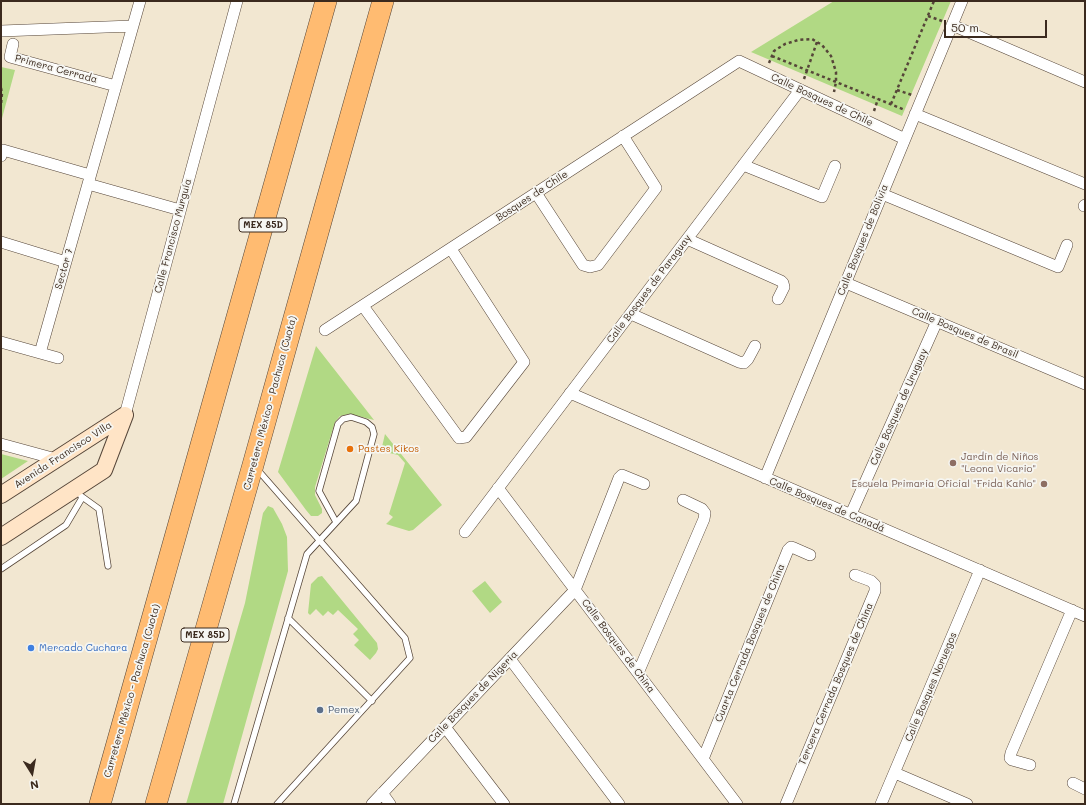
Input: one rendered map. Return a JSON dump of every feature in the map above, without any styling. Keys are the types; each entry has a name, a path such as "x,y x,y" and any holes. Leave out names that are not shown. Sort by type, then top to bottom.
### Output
{"highway":[{"name":"Carretera México - Pachuca (Cuota)","path":"100,804 326,1"},
{"name":"Carretera México - Pachuca (Cuota)","path":"156,804 383,1"}],"street":[{"name":"Sector 7","path":"40,353 140,1"},
{"name":"Calle Francisco Murguía","path":"79,493 104,470 125,415 237,1"},
{"name":"Calle Bosques de Bolivia","path":"765,478 962,1"},
{"path":"952,25 1085,82"},
{"path":"1,31 132,26"},
{"name":"Primera Cerrada","path":"13,44 10,56 116,86"},
{"name":"Calle Bosques de Chile","path":"739,61 905,139"},
{"name":"Bosques de Chile","path":"325,330 739,61"},
{"name":"Calle Bosques de Paraguay","path":"464,532 800,90"},
{"path":"915,114 1085,184"},
{"path":"536,193 583,265 590,268 598,266 656,188 623,136"},
{"path":"1,156 3,150 180,210"},
{"path":"743,165 822,198 835,166"},
{"path":"882,194 1058,267 1067,245"},
{"path":"687,240 781,281 784,287 778,299"},
{"path":"1,242 66,262"},
{"path":"363,306 458,438 466,437 524,362 451,249"},
{"name":"Calle Bosques de Brasil","path":"846,283 1085,384"},
{"path":"630,314 739,362 744,363 748,359 754,346"},
{"name":"Calle Bosques de Uruguay","path":"851,514 937,321"},
{"path":"1,342 58,358"},
{"name":"Calle Bosques de Canadá","path":"570,393 1085,616"},
{"name":"Avenida Francisco Villa","path":"1,495 125,415"},
{"path":"1,444 56,460"},
{"path":"575,590 619,478 622,475 644,484"},
{"name":"Calle Bosques de China","path":"498,488 737,804"},
{"path":"1,536 79,493"},
{"path":"638,673 704,519 705,513 702,509 683,500"},
{"name":"Cuarta Cerrada Bosques de China","path":"703,759 788,550 791,547 810,555"},
{"name":"Calle Bosques Noruegos","path":"881,804 980,570"},
{"name":"Tercera Cerrada Bosques de China","path":"786,804 875,591 875,585 871,581 855,575"},
{"name":"Calle Bosques de Nigeria","path":"372,804 575,590"},
{"path":"1030,765 1012,760 1010,758 1011,753 1072,610"},
{"path":"510,659 619,804"},
{"path":"445,727 504,804"},
{"path":"895,773 967,804"},
{"path":"1073,783 1085,789"},
{"path":"382,793 390,804"}],"lane":[{"path":"234,804 307,554 356,500 374,434 372,428 366,422 350,417 338,424 319,491 336,522"},
{"path":"253,465 405,638 410,658 277,804"},
{"path":"1,569 66,525 79,493 99,509 108,566"},
{"path":"288,618 372,701"}],"path":[{"path":"891,104 934,1"},
{"path":"764,73 774,51 785,44 798,40 812,39 822,45 831,56 836,72 836,82 832,105"},
{"path":"800,90 817,42"},
{"path":"772,56 915,114"},
{"path":"1,88 1,105"}],"green space":[{"path":"834,1 951,1 902,116 751,52"},
{"path":"1,67 15,70 1,122"},
{"path":"316,346 374,420 349,414 340,416 335,422 315,487 315,495 322,509 322,513 318,516 311,516 278,472"},
{"path":"385,434 442,505 413,530 409,531 386,524 393,517 389,514 405,463 398,455 381,451"},
{"path":"1,454 28,461 1,479"},
{"path":"268,506 273,508 287,537 288,571 223,804 186,804 245,603 263,513"},
{"path":"322,576 377,643 378,649 370,660 354,645 359,640 353,634 358,629 338,610 333,615 328,611 323,616 316,609 310,615 308,613 311,584 318,577"},
{"path":"485,581 502,602 490,613 472,591"}],"place":[{"name":"Pastes Kikos","path":"350,449"},
{"name":"Jardín de Niños \"Leona Vicario\"","path":"953,463"},
{"name":"Escuela Primaria Oficial \"Frida Kahlo\"","path":"1044,484"},
{"name":"Mercado Cuchara","path":"31,648"},
{"name":"Pemex","path":"320,710"}]}
